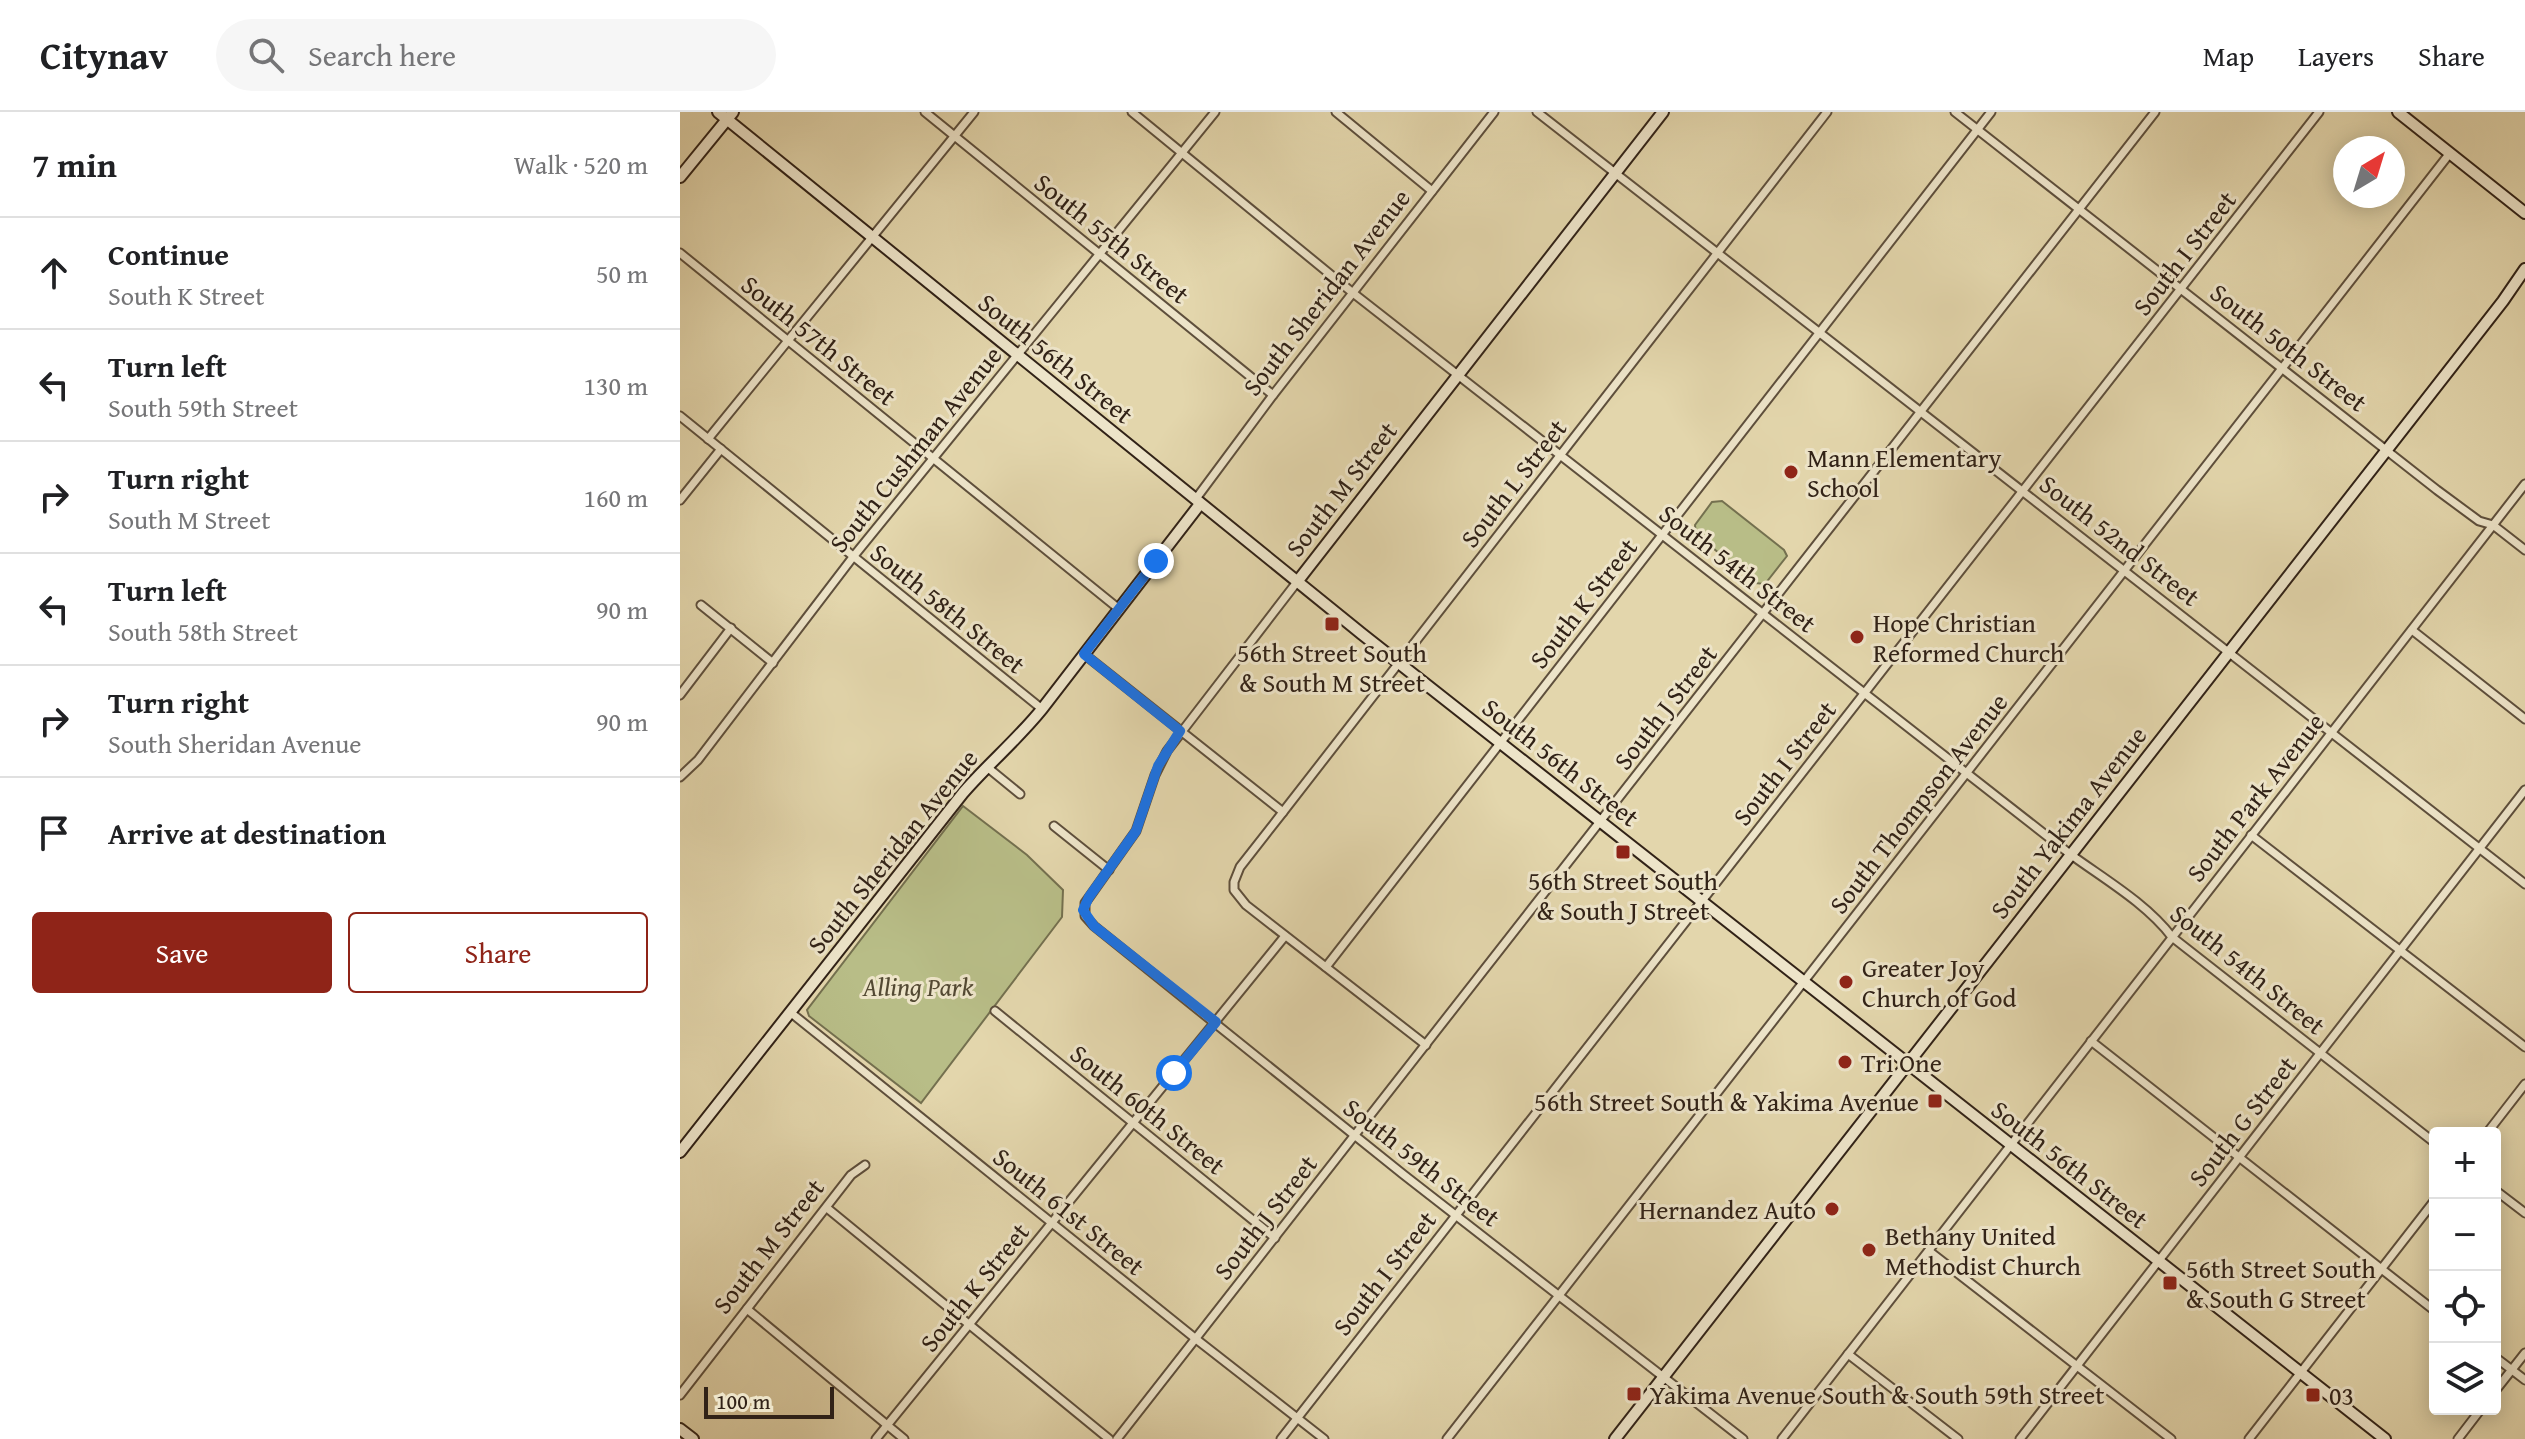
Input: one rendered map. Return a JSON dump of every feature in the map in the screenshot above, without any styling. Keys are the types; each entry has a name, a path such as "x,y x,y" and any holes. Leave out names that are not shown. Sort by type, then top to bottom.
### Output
{"main road":[{"name":"South 56th Street","path":"718,112 730,116 871,237 1297,582 2385,1439"},
{"name":"South M Street","path":"1297,582 1663,112"},
{"path":"2398,112 2525,213"},
{"path":"680,177 730,116"},
{"name":"South Yakima Avenue","path":"1615,1439 2525,269"},
{"name":"South Sheridan Avenue","path":"680,1152 963,793 1020,736 1042,709 1198,502"},
{"path":"680,1429 693,1439"}],"street":[{"name":"South 55th Street","path":"925,112 1273,395"},
{"path":"708,439 974,112"},
{"name":"South 54th Street","path":"1132,112 1353,293 2070,854 2123,892 2164,926 2172,937 2429,1138"},
{"name":"South Cushman Avenue","path":"680,777 698,760 853,557 1215,112"},
{"path":"1336,112 1432,191"},
{"name":"South Sheridan Avenue","path":"1198,502 1273,395 1494,112"},
{"name":"South 52nd Street","path":"1537,112 2525,884"},
{"name":"South L Street","path":"1285,936 1241,901 1234,890 1240,867 1827,112"},
{"name":"South 50th Street","path":"1955,112 2479,521 2493,525 2525,550"},
{"name":"South K Street","path":"1326,967 1991,112"},
{"name":"South J Street","path":"1117,1439 2155,112"},
{"name":"South I Street","path":"1281,1439 2319,112"},
{"name":"South Thompson Avenue","path":"1447,1439 2450,153"},
{"name":"South 57th Street","path":"680,253 1119,609"},
{"name":"South 58th Street","path":"680,416 1042,709"},
{"path":"680,500 721,449"},
{"name":"South Park Avenue","path":"1782,1439 2525,484"},
{"name":"South M Street","path":"1083,910 1139,825 1158,766 1180,731 1297,582"},
{"path":"701,605 773,663"},
{"path":"680,695 731,628"},
{"path":"2412,630 2525,719"},
{"path":"1084,654 1283,812"},
{"path":"987,767 1020,794"},
{"name":"South G Street","path":"2020,1439 2525,790"},
{"path":"1054,826 1109,870"},
{"path":"2251,835 2525,1047"},
{"name":"South 59th Street","path":"1083,910 1094,926 1354,1135 1743,1439"},
{"path":"1285,936 1426,1045"},
{"name":"South K Street","path":"876,1439 1285,936"},
{"name":"South 60th Street","path":"995,1011 1275,1238"},
{"name":"South 61st Street","path":"790,1012 1324,1439"},
{"path":"2091,1041 2429,1306"},
{"path":"2492,1127 2525,1084"},
{"name":"South M Street","path":"680,1395 851,1175 865,1165"},
{"path":"2501,1195 2525,1213"},
{"path":"827,1208 1109,1439"},
{"path":"2249,1439 2429,1208"},
{"path":"1929,1251 2171,1439"},
{"path":"747,1309 904,1439"},
{"path":"2501,1384 2525,1353"},
{"path":"1848,1354 1958,1439"},
{"path":"2501,1362 2525,1380"},
{"path":"2458,1439 2476,1415"}],"green space":[{"path":"1722,501 1784,550 1787,556 1765,584 1755,583 1696,534 1695,525 1712,502"},
{"name":"Alling Park","path":"963,806 1027,855 1063,890 1062,917 921,1103 809,1016 807,1010"}],"place":[{"name":"Mann Elementary School","path":"1791,472"},
{"name":"56th Street South & South M Street","path":"1332,624"},
{"name":"Hope Christian Reformed Church","path":"1857,637"},
{"name":"56th Street South & South J Street","path":"1623,852"},
{"name":"Greater Joy Church of God","path":"1846,982"},
{"name":"Tri One","path":"1845,1062"},
{"name":"56th Street South & Yakima Avenue","path":"1935,1101"},
{"name":"Hernandez Auto","path":"1832,1209"},
{"name":"Bethany United Methodist Church","path":"1869,1250"},
{"name":"56th Street South & South G Street","path":"2170,1283"},
{"name":"Yakima Avenue South & South 59th Street","path":"1634,1394"},
{"name":"03","path":"2313,1395"}],"route":[{"path":"1156,561 1084,654 1180,731 1158,766 1143,818 1136,831 1083,910 1094,926 1216,1022 1174,1073"}]}
